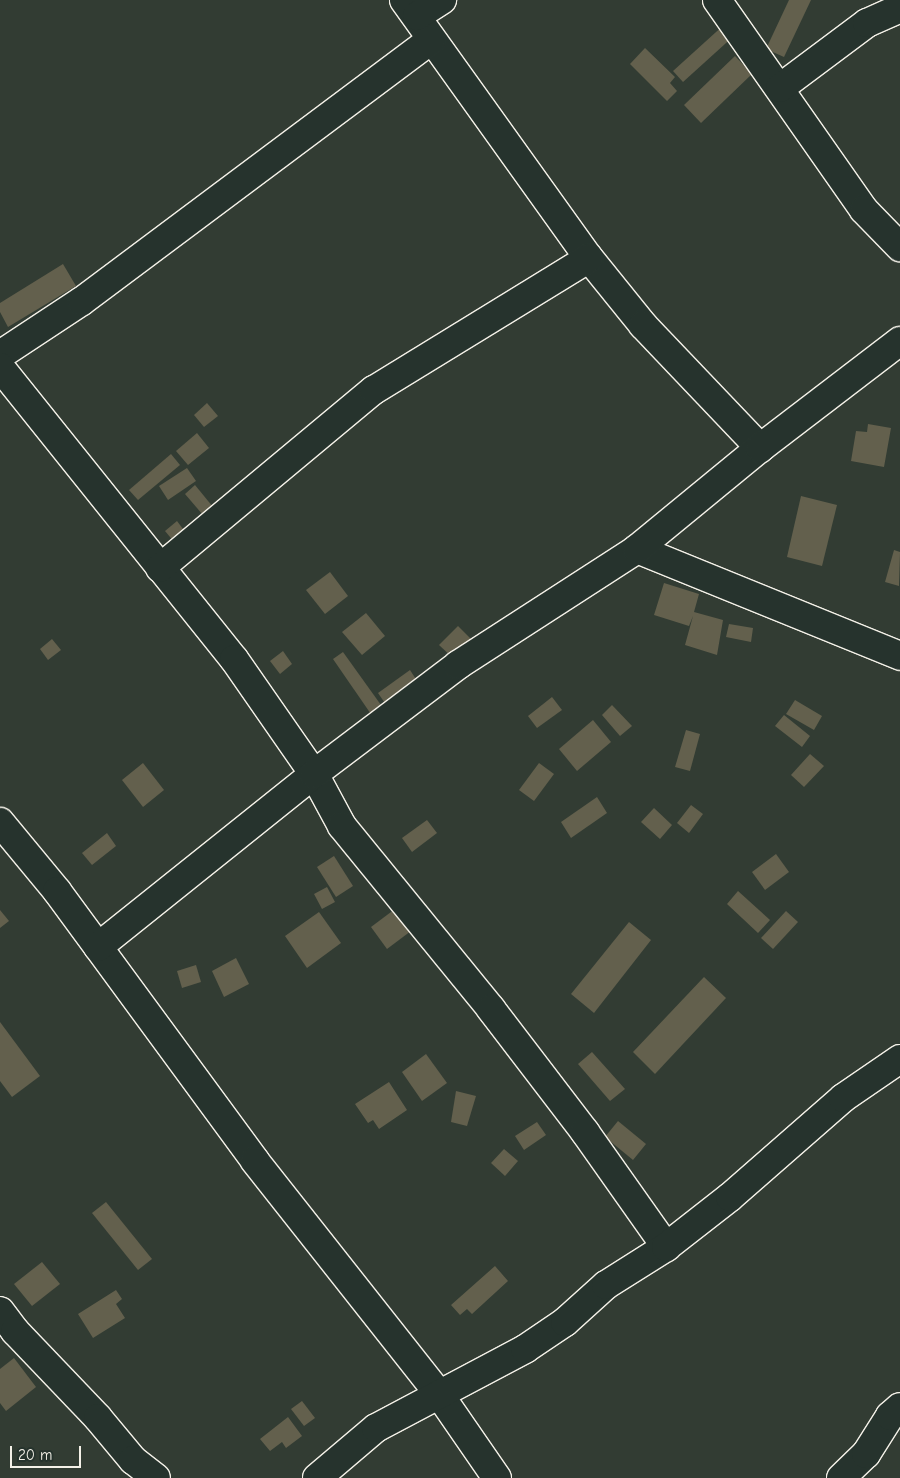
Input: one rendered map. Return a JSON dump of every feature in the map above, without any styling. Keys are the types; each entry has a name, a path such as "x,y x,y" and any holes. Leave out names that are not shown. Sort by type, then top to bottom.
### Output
{"street":[{"path":"442,0 411,8 431,40 589,258 644,325 760,448"},
{"path":"717,0 864,210 900,247"},
{"path":"780,88 867,23 900,8"},
{"path":"0,355 82,301 431,40"},
{"path":"160,568 374,390 589,258"},
{"path":"98,947 314,774 458,665 637,549 760,448 900,341"},
{"path":"0,367 234,660 314,774 342,826 503,1024 586,1132 666,1247"},
{"path":"637,549 900,656"},
{"path":"0,822 57,891 255,1161 439,1394 497,1478"},
{"path":"317,1478 376,1428 525,1349 565,1322 606,1285 666,1247 787,1149 843,1098 900,1059"},
{"path":"5,1326 98,1418 133,1460 156,1478"},
{"path":"841,1478 866,1454 890,1416 900,1407"}],"building":[{"path":"789,0 811,0 784,57 766,49"},
{"path":"726,23 736,34 683,82 673,71"},
{"path":"645,48 675,77 670,83 677,91 667,101 630,64"},
{"path":"735,56 752,74 701,123 684,105"},
{"path":"63,264 76,286 8,327 0,312 0,303"},
{"path":"207,403 218,416 204,427 194,415"},
{"path":"868,424 891,428 884,467 851,461 856,431 867,432"},
{"path":"197,433 209,448 188,465 176,451"},
{"path":"171,454 180,465 138,500 129,490"},
{"path":"187,468 196,481 168,500 159,486"},
{"path":"195,485 213,507 203,515 185,494"},
{"path":"801,496 837,505 822,566 787,557"},
{"path":"177,521 186,533 175,543 165,531"},
{"path":"894,550 900,552 899,586 885,582"},
{"path":"330,572 348,596 325,614 306,590"},
{"path":"664,583 699,594 694,612 723,620 717,655 685,645 693,616 689,626 654,615"},
{"path":"366,613 385,636 362,655 342,632"},
{"path":"729,624 753,628 751,642 726,637"},
{"path":"458,626 473,641 454,659 439,645"},
{"path":"52,639 61,650 48,660 40,649"},
{"path":"283,651 292,664 280,674 270,661"},
{"path":"343,652 386,712 375,720 333,659"},
{"path":"410,670 421,687 389,709 378,693"},
{"path":"552,697 562,710 537,728 528,716"},
{"path":"795,700 822,716 814,730 786,714"},
{"path":"612,705 632,726 620,736 602,715"},
{"path":"784,715 810,736 802,747 775,726"},
{"path":"593,720 611,742 577,771 559,749"},
{"path":"686,730 700,734 690,771 675,767"},
{"path":"810,754 824,766 804,787 791,775"},
{"path":"143,763 164,790 143,807 122,780"},
{"path":"539,763 554,774 534,801 519,790"},
{"path":"597,797 607,813 571,838 561,822"},
{"path":"691,805 703,814 689,833 677,823"},
{"path":"654,808 672,825 660,839 641,822"},
{"path":"427,820 437,833 412,852 402,838"},
{"path":"107,833 116,846 92,865 82,853"},
{"path":"776,854 789,872 765,890 752,872"},
{"path":"334,856 353,886 336,897 317,867"},
{"path":"327,887 335,902 322,909 314,894"},
{"path":"738,891 770,920 758,933 727,904"},
{"path":"395,909 411,931 387,949 371,927"},
{"path":"0,910 9,921 0,928"},
{"path":"786,911 798,922 773,949 761,938"},
{"path":"319,912 341,943 307,968 285,936"},
{"path":"629,922 651,940 594,1013 571,994"},
{"path":"236,958 249,984 224,997 212,971"},
{"path":"196,965 201,982 182,988 177,971"},
{"path":"704,977 726,998 655,1074 633,1052"},
{"path":"0,1022 40,1076 12,1097 0,1081"},
{"path":"592,1052 625,1089 610,1101 578,1064"},
{"path":"426,1054 447,1083 422,1101 402,1072"},
{"path":"389,1082 407,1110 379,1129 373,1120 368,1123 355,1104"},
{"path":"456,1091 476,1096 467,1126 451,1122"},
{"path":"618,1121 646,1144 633,1160 605,1137"},
{"path":"537,1122 546,1135 524,1150 515,1136"},
{"path":"504,1149 518,1161 505,1176 491,1163"},
{"path":"106,1202 152,1259 138,1270 92,1213"},
{"path":"42,1262 60,1284 32,1306 14,1284"},
{"path":"495,1266 508,1281 472,1314 467,1309 460,1315 451,1305"},
{"path":"116,1290 122,1299 116,1304 125,1318 93,1338 78,1314"},
{"path":"14,1358 36,1387 6,1411 0,1403 0,1369"},
{"path":"302,1401 315,1418 304,1426 291,1409"},
{"path":"288,1417 302,1436 286,1448 282,1442 270,1451 260,1439"}]}
